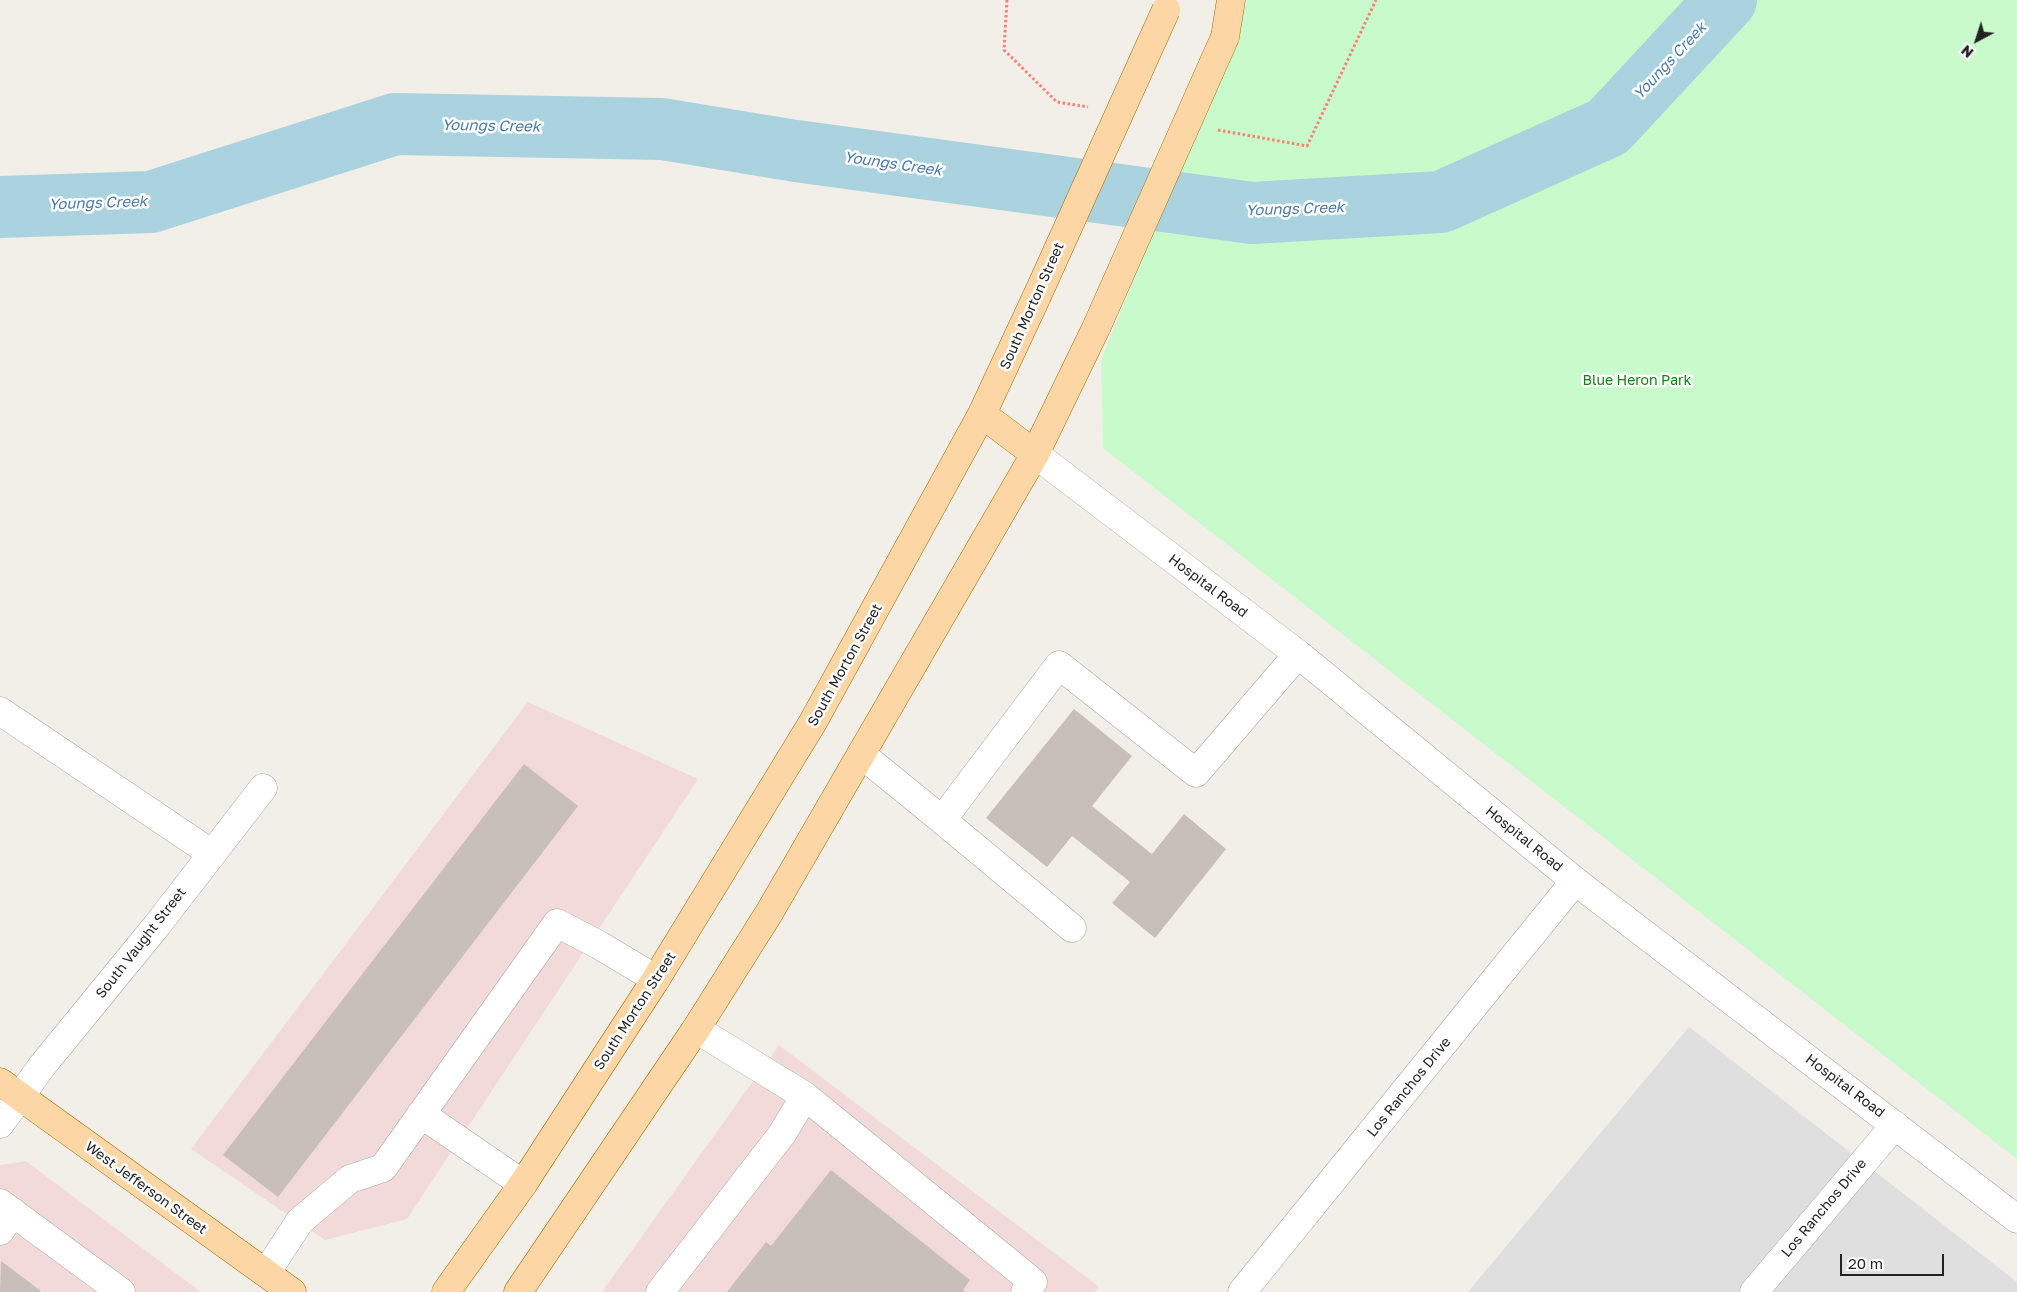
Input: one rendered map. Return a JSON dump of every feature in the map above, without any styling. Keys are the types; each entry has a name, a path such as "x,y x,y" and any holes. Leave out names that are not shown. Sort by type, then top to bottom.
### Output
{"main road":[{"path":"518,1292 696,1029 769,913 1035,454 1097,326 1225,37 1231,0"},
{"name":"South Morton Street","path":"446,1292 523,1184 656,978 813,722 982,414 1171,5"},
{"path":"982,414 1035,454"},
{"name":"West Jefferson Street","path":"10,1090 292,1292"}],"street":[{"name":"Hospital Road","path":"1035,454 1298,654 1576,881 2017,1219"},
{"path":"942,820 1059,665 1196,773 1298,654"},
{"path":"0,711 211,853"},
{"path":"861,754 1072,928"},
{"name":"South Vaught Street","path":"0,1124 10,1090 158,924 262,788"},
{"name":"Los Ranchos Drive","path":"1242,1292 1576,881"},
{"path":"266,1273 300,1221 350,1180 383,1168 557,923 600,945 656,978"},
{"path":"696,1029 805,1096 1033,1282 1025,1292"},
{"path":"660,1292 782,1134 805,1096"},
{"path":"421,1114 523,1184"},
{"name":"Los Ranchos Drive","path":"1754,1292 1895,1125"},
{"path":"4,1215 121,1292"}],"shaded area":[{"path":"528,702 698,779 407,1219 325,1240 191,1149"},
{"path":"1689,1027 2017,1282 2017,1292 1468,1292"},
{"path":"779,1045 1099,1287 1095,1292 602,1292"},
{"path":"26,1161 201,1292 0,1292 0,1165"}],"green space":[{"name":"Blue Heron Park","path":"1248,0 2017,0 2017,1159 1103,448 1101,360"}],"building":[{"path":"1074,709 1132,756 1092,806 1152,854 1184,814 1226,849 1155,938 1112,903 1130,882 1072,836 1047,867 986,818"},
{"path":"524,764 578,806 278,1197 223,1155"},
{"path":"831,1170 970,1280 963,1290 965,1292 727,1292 766,1242 771,1246"},
{"path":"1,1261 41,1291 0,1292"}],"waterway":[{"name":"Youngs Creek","path":"0,207 151,202 395,124 662,129 796,151 1252,213 1441,202 1608,127 1726,0"}]}
